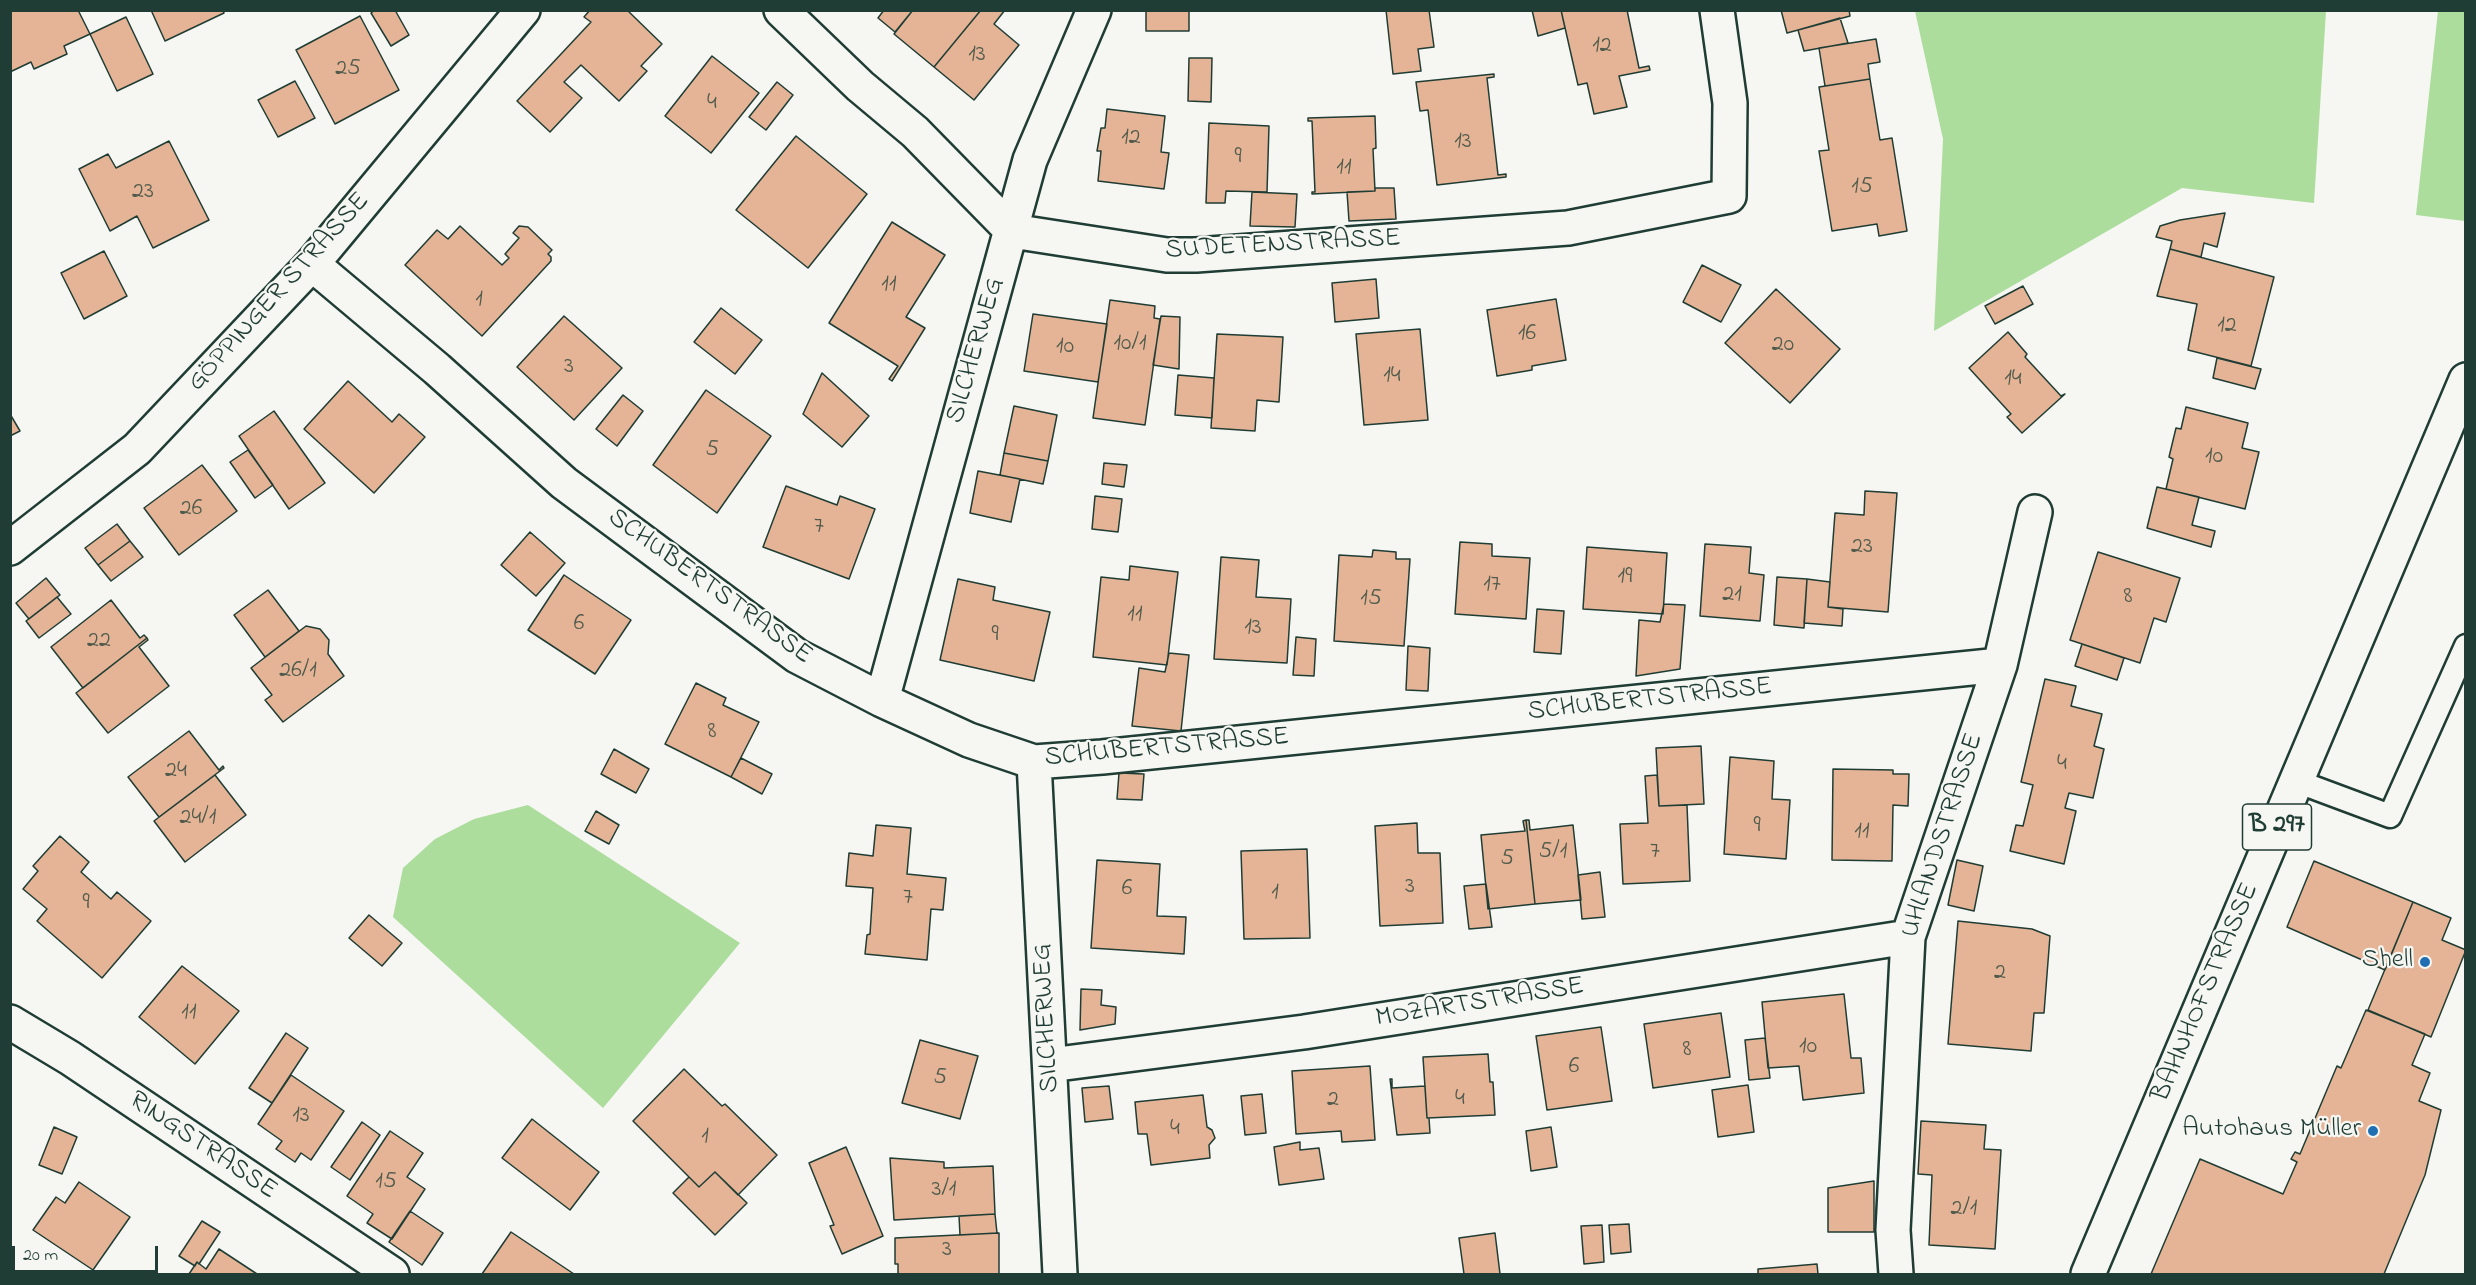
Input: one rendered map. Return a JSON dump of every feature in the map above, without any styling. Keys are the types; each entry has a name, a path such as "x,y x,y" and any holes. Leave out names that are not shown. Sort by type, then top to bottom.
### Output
{"street":[{"name":"GÖPPINGER STRASSE","path":"10,548 136,449 312,264 523,10"},
{"path":"781,10 860,86 915,132 1011,231"},
{"name":"SILCHERWEG","path":"882,700 1030,160 1094,10"},
{"name":"SUDETENSTRASSE","path":"1011,231 1167,255 1196,255 1568,228 1729,196 1730,103 1717,10"},
{"name":"SCHUBERTSTRASSE","path":"312,264 438,369 564,483 797,656 882,700 969,740 1034,762 1114,756 2000,665"},
{"name":"BAHNHOFSTRASSE","path":"2088,1275 2466,380"},
{"name":"UHLANDSTRASSE","path":"1896,1275 1893,1230 1908,937 2000,665 2035,512"},
{"name":"SILCHERWEG","path":"1034,762 1060,1275"},
{"name":"MOZARTSTRASSE","path":"1050,1065 1304,1032 1908,937"},
{"name":"RINGSTRASSE","path":"10,1022 70,1058 392,1275"}],"lane":[{"path":"2296,781 2390,816 2466,646"}],"green space":[{"path":"1915,11 2326,11 2314,203 2182,188 1934,331 1943,139"},
{"path":"2438,11 2465,11 2465,221 2416,215"},
{"path":"528,805 740,943 603,1108 393,917 403,868 435,839 474,819"}],"building":[{"path":"10,10 78,10 90,34 64,46 67,54 34,69 31,62 10,72"},
{"path":"151,10 223,10 224,13 165,41"},
{"path":"375,10 395,10 409,35 391,46 371,13"},
{"path":"590,10 627,10 662,44 641,66 647,71 619,101 581,65 564,82 582,98 550,132 517,101 591,22 584,17"},
{"path":"884,10 913,10 895,32 878,18"},
{"path":"913,10 981,10 934,67 894,34"},
{"path":"981,10 1005,10 994,24 1019,45 974,100 934,67"},
{"path":"1146,10 1189,10 1189,31 1146,31"},
{"path":"1386,10 1429,10 1434,47 1418,49 1421,71 1393,74"},
{"path":"1532,10 1561,10 1565,28 1538,36"},
{"path":"1561,10 1627,10 1639,68 1649,66 1650,70 1619,76 1627,107 1594,114 1587,83 1578,85"},
{"path":"1781,10 1849,10 1850,16 1787,33"},
{"path":"360,16 399,90 335,124 296,50"},
{"path":"126,17 153,74 117,91 90,34"},
{"path":"1840,18 1848,43 1804,51 1798,30"},
{"path":"1876,39 1880,62 1868,64 1870,79 1825,86 1819,48"},
{"path":"712,56 759,93 711,153 665,116"},
{"path":"1189,58 1212,58 1211,102 1188,101"},
{"path":"1494,74 1494,77 1487,78 1498,175 1506,174 1506,177 1437,185 1428,110 1420,111 1416,82"},
{"path":"1870,79 1880,140 1892,138 1907,231 1879,236 1877,224 1832,231 1819,151 1829,150 1819,87"},
{"path":"295,81 315,118 278,137 258,100"},
{"path":"777,82 793,95 766,130 749,117"},
{"path":"1107,109 1165,116 1161,152 1169,153 1164,189 1098,181 1101,151 1097,151 1101,128 1105,128"},
{"path":"1375,116 1376,148 1373,149 1375,191 1312,194 1315,192 1312,121 1308,121 1308,118"},
{"path":"1209,123 1269,126 1267,192 1226,191 1225,203 1206,203"},
{"path":"796,136 867,194 808,268 736,210"},
{"path":"169,141 209,220 153,248 137,216 110,231 79,169 108,154 116,168"},
{"path":"1375,188 1394,188 1396,219 1349,221 1347,192 1375,191"},
{"path":"1252,192 1297,194 1295,227 1250,226"},
{"path":"2225,213 2217,247 2204,243 2201,257 2170,249 2172,241 2156,237 2160,226 2180,220"},
{"path":"892,222 945,255 906,317 925,328 892,381 889,379 898,366 829,323"},
{"path":"460,226 502,265 509,258 505,254 519,238 513,233 519,226 528,227 552,250 548,254 551,261 482,336 405,265 437,230 448,239"},
{"path":"2170,249 2274,277 2251,366 2188,350 2197,304 2157,296"},
{"path":"104,251 127,296 84,319 61,273"},
{"path":"1702,265 1741,285 1721,322 1683,302"},
{"path":"1376,279 1379,318 1335,322 1332,283"},
{"path":"2023,286 2033,304 1995,324 1985,306"},
{"path":"1776,289 1840,349 1790,403 1725,343"},
{"path":"1556,299 1566,360 1532,366 1532,370 1497,376 1487,310"},
{"path":"1110,300 1155,306 1154,318 1160,319 1145,425 1093,418"},
{"path":"721,308 762,340 735,374 694,342"},
{"path":"1033,314 1107,324 1098,382 1024,371"},
{"path":"564,316 622,368 574,420 517,367"},
{"path":"1161,316 1180,317 1179,369 1153,365"},
{"path":"1420,329 1428,420 1364,425 1356,334"},
{"path":"2008,332 2027,354 2025,357 2061,396 2065,394 2022,433 2007,417 2011,414 1969,368"},
{"path":"1217,334 1283,337 1279,402 1257,400 1255,431 1211,428"},
{"path":"2217,358 2261,369 2255,389 2213,378"},
{"path":"822,373 869,416 842,447 803,414"},
{"path":"1178,375 1214,378 1212,418 1175,415"},
{"path":"348,381 392,422 399,414 425,437 374,493 304,429"},
{"path":"706,390 771,436 717,513 653,465"},
{"path":"623,395 643,411 617,446 596,429"},
{"path":"1014,406 1057,415 1048,461 1004,453"},
{"path":"2186,407 2248,423 2242,448 2259,452 2245,509 2166,489 2173,459 2169,457 2176,428 2181,429"},
{"path":"274,411 325,483 289,509 239,436"},
{"path":"10,414 20,431 10,436"},
{"path":"248,450 273,485 255,498 230,462"},
{"path":"1004,453 1048,461 1043,484 1000,475"},
{"path":"1104,463 1127,465 1124,487 1102,484"},
{"path":"202,465 237,511 179,555 144,508"},
{"path":"978,471 1020,479 1011,522 970,513"},
{"path":"786,486 837,505 840,496 875,509 849,579 763,547"},
{"path":"2157,487 2199,497 2192,525 2215,531 2211,547 2147,528"},
{"path":"1865,491 1897,493 1888,612 1828,607 1835,513 1864,515"},
{"path":"1095,496 1122,499 1118,532 1092,529"},
{"path":"117,524 130,541 98,565 85,548"},
{"path":"530,532 565,563 536,596 501,565"},
{"path":"130,541 143,557 111,581 98,565"},
{"path":"1460,542 1492,544 1492,556 1530,558 1526,619 1455,614"},
{"path":"1705,544 1751,547 1749,573 1764,575 1760,621 1700,616"},
{"path":"1587,547 1667,553 1663,614 1583,609"},
{"path":"1373,550 1396,552 1396,559 1410,559 1404,646 1334,641 1339,555 1372,557"},
{"path":"2098,552 2180,578 2166,622 2154,618 2140,663 2070,640"},
{"path":"1221,557 1259,560 1256,597 1291,599 1287,663 1214,659"},
{"path":"1130,566 1178,572 1167,665 1093,657 1101,577 1129,580"},
{"path":"564,575 631,620 595,674 528,630"},
{"path":"1777,577 1807,579 1804,628 1774,625"},
{"path":"46,578 60,595 29,619 16,603"},
{"path":"958,579 995,587 993,600 1050,612 1034,681 940,660"},
{"path":"1807,579 1830,582 1828,607 1843,609 1842,626 1804,623"},
{"path":"268,590 299,631 265,657 234,615"},
{"path":"57,597 71,614 39,638 26,621"},
{"path":"111,600 140,638 144,635 147,638 83,688 51,647"},
{"path":"1664,604 1685,605 1680,669 1636,676 1639,620 1660,622"},
{"path":"1537,609 1564,611 1561,654 1534,652"},
{"path":"306,626 320,629 329,640 328,654 344,676 283,722 265,700 272,695 251,668"},
{"path":"1296,637 1316,639 1314,676 1293,675"},
{"path":"147,638 148,640 139,647 169,686 108,733 76,693"},
{"path":"2082,644 2124,658 2117,680 2075,666"},
{"path":"1408,646 1430,648 1428,691 1406,690"},
{"path":"1169,653 1189,655 1181,731 1132,726 1139,668 1165,672"},
{"path":"2045,679 2076,686 2071,706 2102,714 2094,746 2104,749 2093,798 2069,793 2065,808 2076,811 2064,864 2010,851 2016,825 2023,826 2033,785 2021,782"},
{"path":"696,683 726,698 723,705 759,722 731,777 665,744"},
{"path":"189,731 219,770 223,766 224,768 159,817 128,777"},
{"path":"1701,746 1704,804 1659,806 1656,748"},
{"path":"614,749 649,769 636,793 601,774"},
{"path":"1730,757 1774,761 1772,799 1790,800 1786,859 1724,854"},
{"path":"741,758 772,774 762,794 731,777"},
{"path":"1833,769 1893,770 1893,774 1909,774 1908,806 1893,805 1892,861 1832,860"},
{"path":"1119,773 1144,774 1142,800 1117,799"},
{"path":"215,775 246,815 185,862 154,821"},
{"path":"1657,775 1659,806 1687,805 1690,881 1623,884 1620,824 1648,823 1645,776"},
{"path":"596,811 619,825 609,844 585,831"},
{"path":"1526,820 1535,904 1488,909 1481,835 1525,831 1523,821"},
{"path":"1526,820 1529,820 1530,830 1573,825 1581,900 1535,904"},
{"path":"1417,823 1418,853 1440,853 1443,923 1380,926 1375,826"},
{"path":"876,825 911,828 907,874 946,878 943,910 931,909 927,960 865,954 867,935 870,934 873,888 846,886 849,853 873,856"},
{"path":"60,836 89,862 81,872 111,899 117,892 151,921 102,978 37,921 47,909 23,889 38,871 33,866"},
{"path":"1307,849 1310,938 1244,939 1241,851"},
{"path":"1097,860 1160,864 1157,916 1186,917 1184,954 1091,948"},
{"path":"1957,860 1983,866 1974,911 1948,905"},
{"path":"2314,861 2413,902 2385,970 2287,927"},
{"path":"1600,872 1605,917 1582,919 1578,875"},
{"path":"1486,884 1492,927 1469,929 1464,886"},
{"name":"Shell","path":"2413,902 2451,918 2442,940 2466,950 2431,1037 2368,1010"},
{"path":"369,915 402,943 382,966 349,938"},
{"path":"1958,921 2032,929 2050,936 2044,1013 2034,1013 2031,1051 1948,1044"},
{"path":"182,966 239,1011 195,1064 139,1017"},
{"path":"1081,989 1102,990 1101,1005 1116,1007 1115,1024 1080,1030"},
{"path":"1844,994 1851,1058 1861,1058 1864,1093 1803,1100 1799,1066 1768,1068 1762,1002"},
{"name":"Autohaus Müller","path":"2366,1010 2425,1034 2412,1065 2430,1073 2419,1101 2441,1110 2425,1175 2384,1274 2151,1274 2200,1159 2283,1194 2297,1162 2291,1159 2295,1152 2300,1154 2337,1066 2341,1068"},
{"path":"1721,1013 1730,1077 1653,1088 1644,1024"},
{"path":"1601,1027 1612,1101 1547,1110 1536,1036"},
{"path":"286,1033 308,1048 272,1103 249,1088"},
{"path":"1765,1038 1770,1078 1749,1080 1745,1040"},
{"path":"920,1040 978,1056 960,1119 902,1103"},
{"path":"1488,1054 1495,1115 1427,1118 1423,1057"},
{"path":"1370,1066 1375,1140 1342,1142 1341,1131 1296,1134 1292,1071"},
{"path":"684,1069 722,1106 725,1104 777,1155 738,1195 715,1172 699,1187 633,1121"},
{"path":"291,1075 344,1111 311,1160 301,1153 295,1162 276,1149 282,1141 258,1124"},
{"path":"1390,1079 1392,1079 1392,1088 1425,1086 1430,1133 1397,1135"},
{"path":"1748,1085 1754,1132 1718,1137 1712,1090"},
{"path":"1109,1086 1113,1119 1085,1122 1082,1088"},
{"path":"1262,1094 1266,1133 1245,1135 1241,1096"},
{"path":"1203,1095 1207,1127 1212,1130 1215,1138 1209,1145 1210,1158 1151,1165 1147,1134 1138,1134 1135,1102"},
{"path":"532,1119 599,1172 570,1210 502,1158"},
{"path":"1921,1121 1986,1125 1984,1149 2001,1150 1995,1249 1929,1245 1932,1175 1918,1174"},
{"path":"362,1122 380,1135 350,1180 331,1167"},
{"path":"54,1127 77,1137 62,1174 39,1165"},
{"path":"1551,1127 1557,1167 1531,1171 1526,1131"},
{"path":"390,1131 423,1153 407,1177 425,1189 392,1239 367,1223 373,1214 347,1196"},
{"path":"1300,1142 1300,1150 1319,1148 1324,1179 1279,1185 1274,1147"},
{"path":"846,1147 883,1236 842,1254 830,1226 834,1225 809,1163"},
{"path":"890,1158 944,1162 944,1168 993,1166 995,1214 894,1220"},
{"path":"715,1172 747,1203 715,1235 673,1193 689,1177 699,1187"},
{"path":"1874,1181 1874,1232 1828,1232 1828,1188"},
{"path":"79,1182 130,1217 93,1270 33,1230 56,1197 65,1203"},
{"path":"410,1211 443,1233 422,1265 389,1242"},
{"path":"995,1214 997,1233 960,1235 959,1216"},
{"path":"202,1221 220,1232 199,1264 197,1262 195,1266 179,1256"},
{"path":"1629,1224 1631,1252 1611,1254 1609,1225"},
{"path":"1602,1225 1604,1262 1584,1264 1581,1226"},
{"path":"511,1232 574,1274 482,1274"},
{"path":"999,1233 999,1274 898,1274 898,1264 895,1264 895,1238"},
{"path":"1495,1233 1500,1274 1464,1274 1459,1238"},
{"path":"219,1249 257,1274 189,1274 197,1262 206,1269"},
{"path":"1817,1264 1818,1274 1758,1274 1758,1269"}],"place":[{"name":"Shell","path":"2425,962"},
{"name":"Autohaus Müller","path":"2373,1131"}]}
